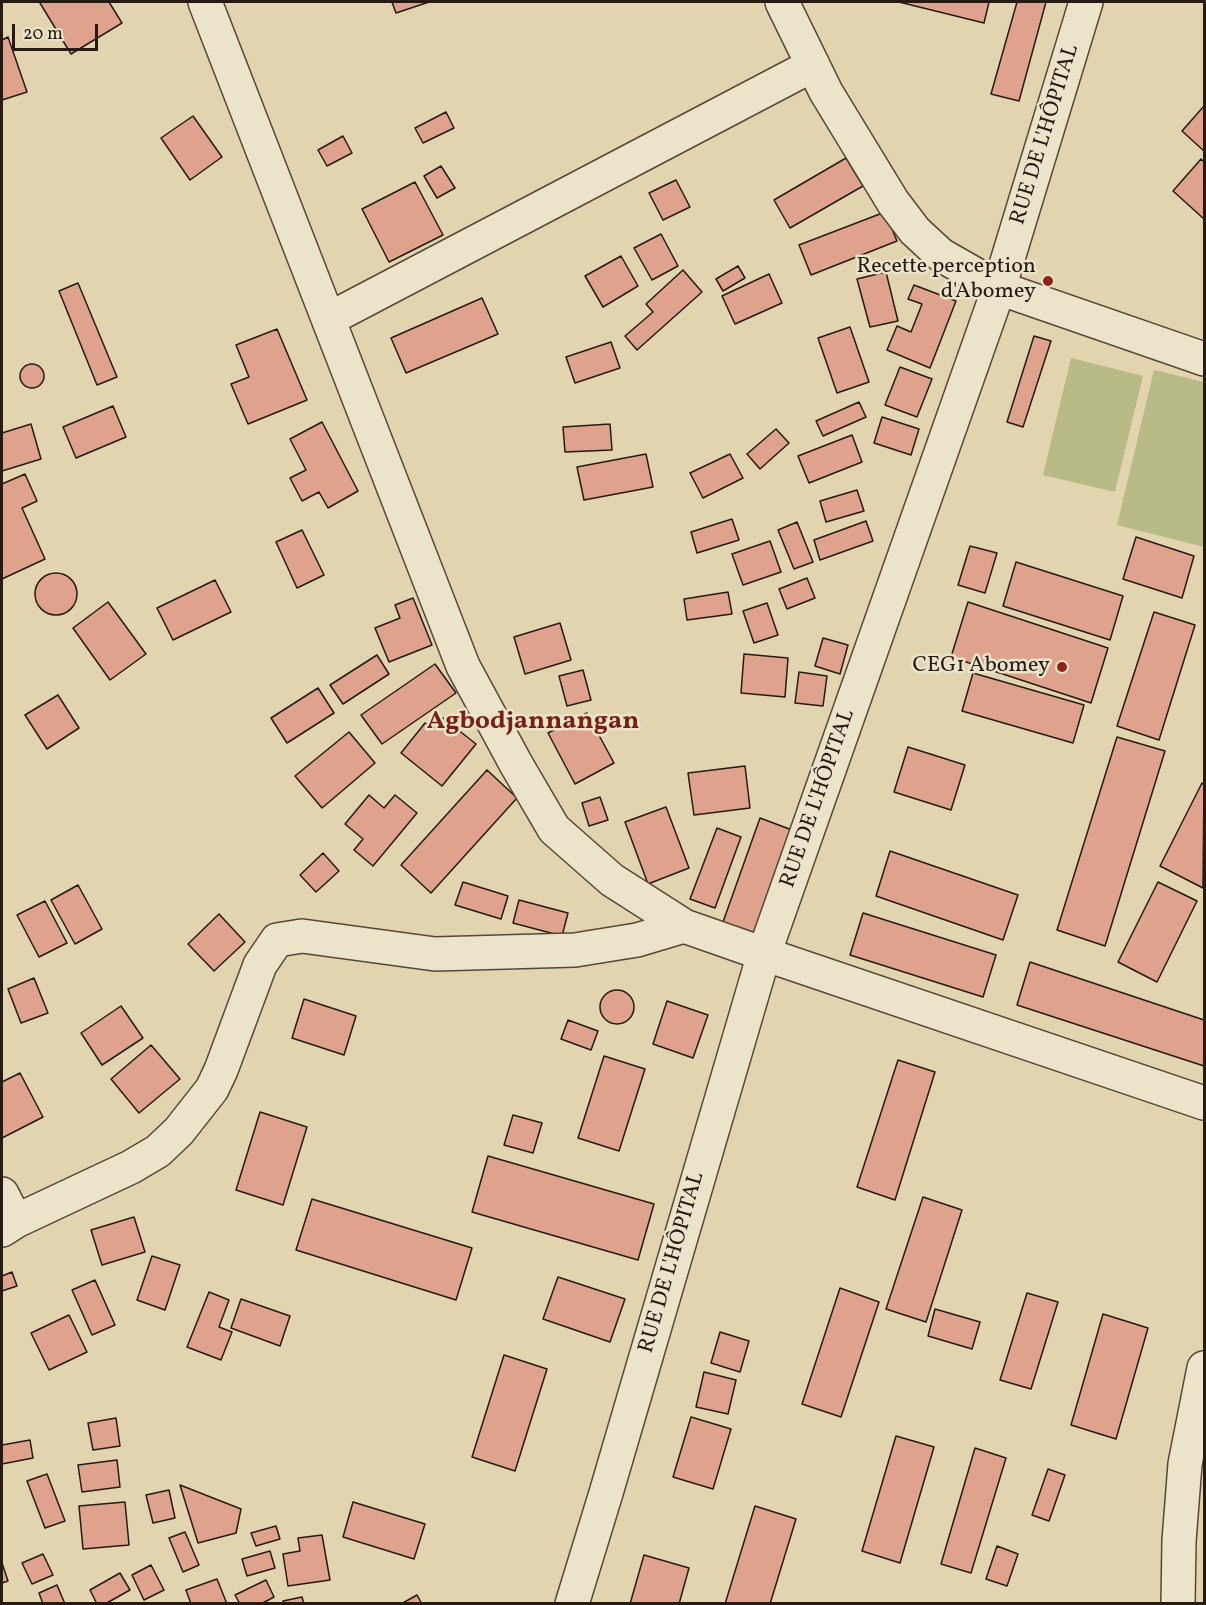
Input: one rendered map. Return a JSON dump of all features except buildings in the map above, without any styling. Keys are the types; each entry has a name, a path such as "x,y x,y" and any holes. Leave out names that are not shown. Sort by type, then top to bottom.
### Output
{"street":[{"path":"205,2 463,666 554,829 612,880 684,926 1204,1103"},
{"path":"782,2 826,92 893,202 915,231 941,255 999,288 1204,359"},
{"name":"RUE DE L'HÔPITAL","path":"572,1604 764,954 999,288 1086,2"},
{"path":"329,319 813,65"},
{"path":"6,1215 131,1167 158,1152 212,1089 260,965 277,940 302,936 435,954 575,950 637,940 684,926"},
{"path":"1178,1604 1179,1542 1185,1464 1204,1368"}],"green space":[{"path":"1071,358 1143,376 1115,492 1043,475"},
{"path":"1154,370 1204,382 1204,547 1117,525"}],"place":[{"name":"Recette perception d'Abomey","path":"1048,281"},
{"name":"CEG1 Abomey","path":"1062,667"}],"district":[{"name":"Agbodjannangan","path":"533,723"}]}
